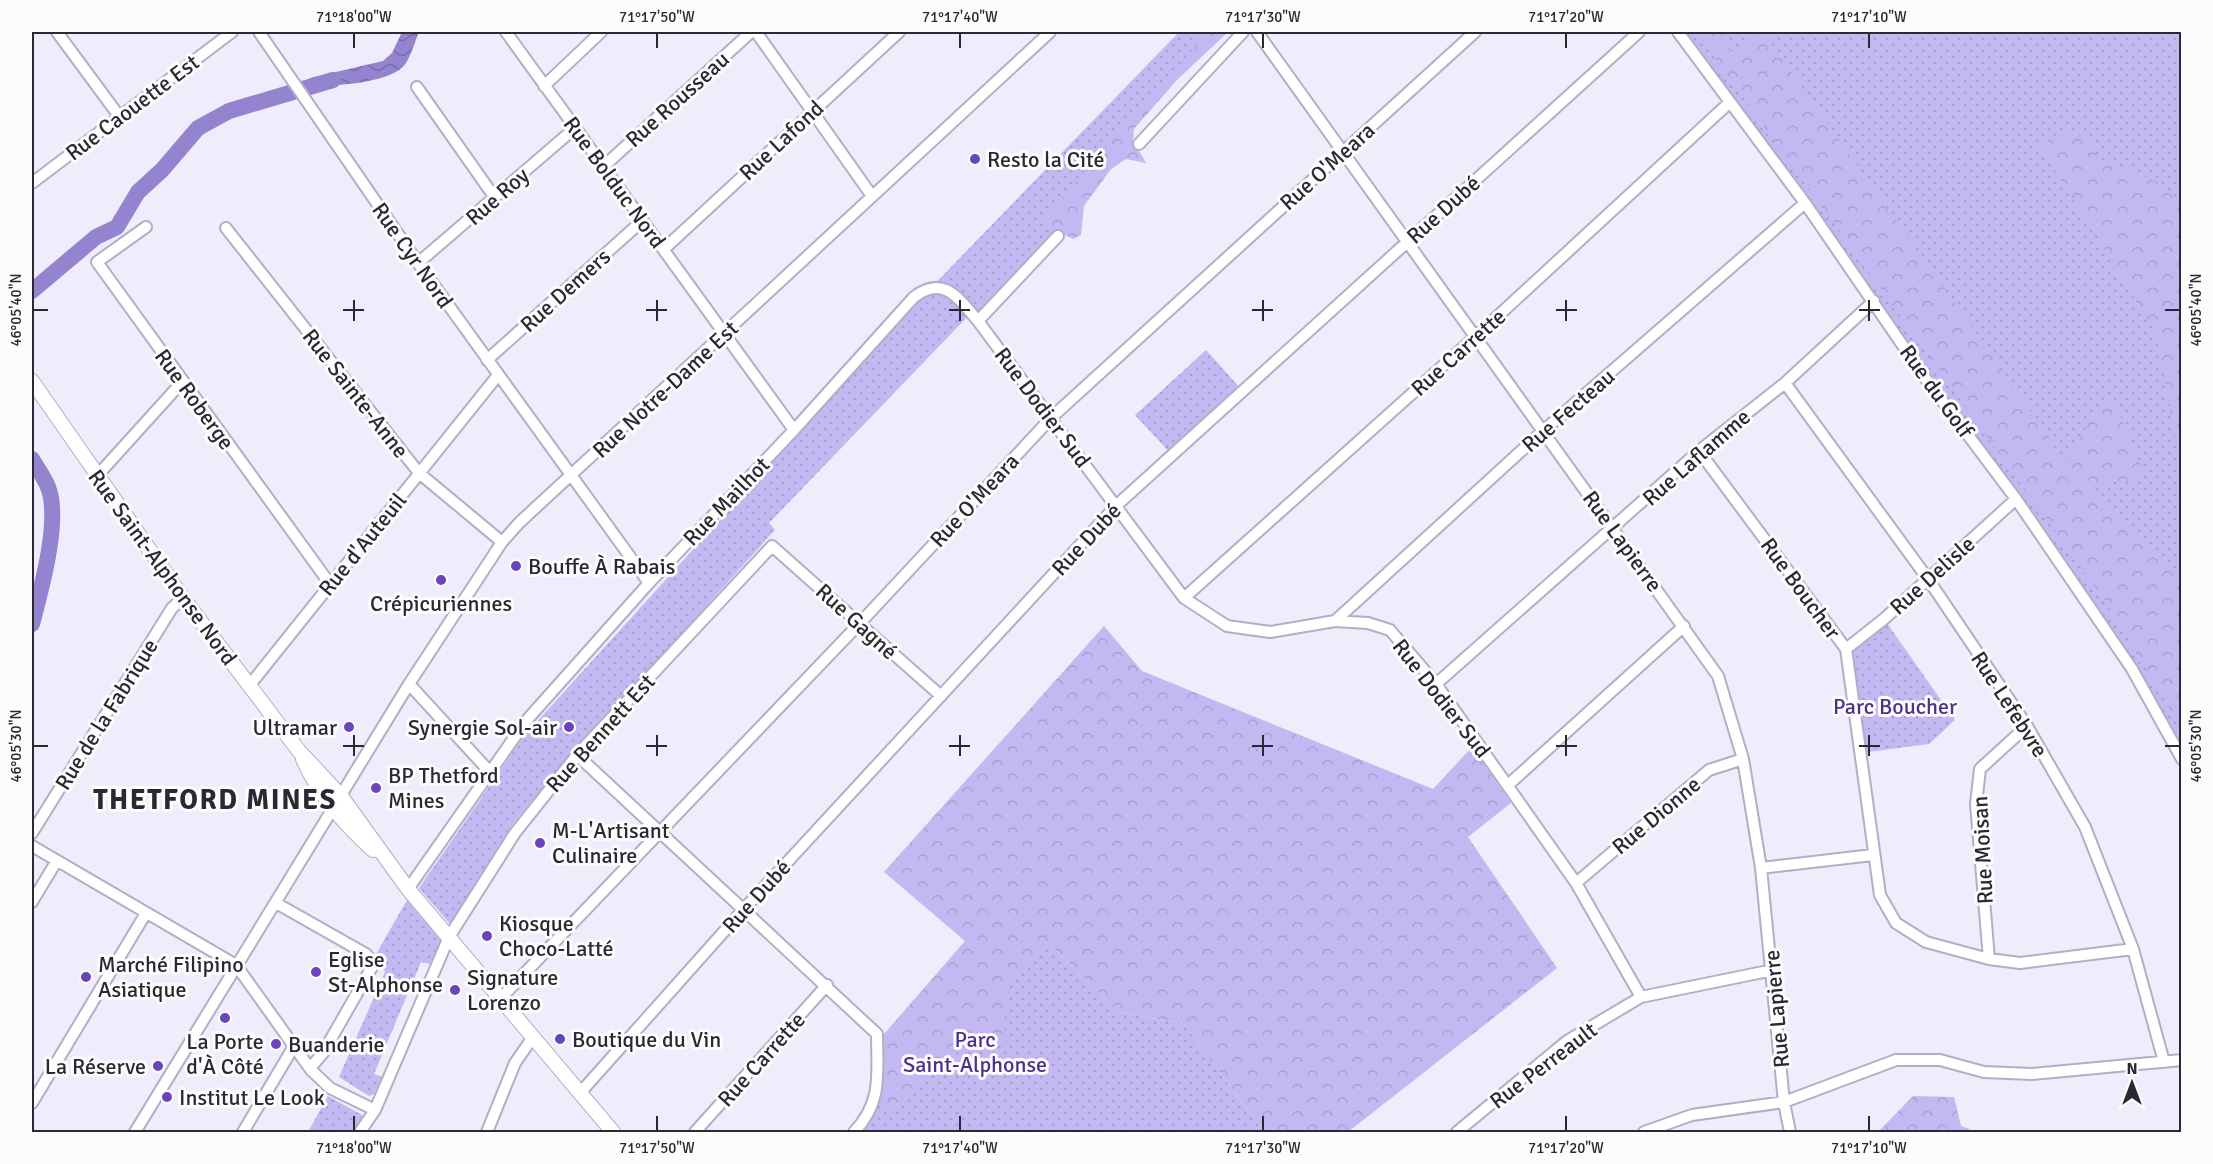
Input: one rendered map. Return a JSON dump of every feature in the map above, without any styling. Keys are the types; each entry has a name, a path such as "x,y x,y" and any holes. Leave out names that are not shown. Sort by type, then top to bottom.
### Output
{"main road":[{"name":"Rue Saint-Alphonse Nord","path":"32,381 183,598 337,802 613,1132"}],"street":[{"path":"57,32 119,116"},
{"name":"Rue Caouette Est","path":"32,183 231,32"},
{"name":"Rue Cyr Nord","path":"259,32 418,263 649,583"},
{"name":"Rue Bolduc Nord","path":"506,32 794,430"},
{"path":"544,86 602,32"},
{"path":"753,32 873,196"},
{"name":"Rue Rousseau","path":"603,166 753,32"},
{"name":"Rue Lafond","path":"664,249 899,32"},
{"name":"Rue Notre-Dame Est","path":"135,1132 409,684 502,542 520,522 1050,32"},
{"path":"1139,144 1243,32"},
{"name":"Rue Lapierre","path":"1257,32 1474,338 1615,529 1718,676 1743,759 1761,868 1773,970 1784,1101 1790,1132"},
{"name":"Rue O'Meara","path":"502,997 860,623 1052,417 1475,32"},
{"name":"Rue Dubé","path":"580,1093 744,909 1117,505 1639,32"},
{"name":"Rue du Golf","path":"1678,32 1729,104 1805,203 1923,375 2016,499 2132,669 2181,759"},
{"path":"417,87 495,198"},
{"name":"Rue Carrette","path":"1184,598 1474,338 1729,104"},
{"name":"Rue Roy","path":"418,263 575,128"},
{"name":"Rue Fecteau","path":"1335,621 1543,431 1805,203"},
{"name":"Rue Demers","path":"487,360 642,221"},
{"name":"Rue Roberge","path":"146,227 98,262 182,382 330,584"},
{"name":"Rue Sainte-Anne","path":"226,228 419,473 502,542"},
{"path":"978,321 1058,236"},
{"name":"Rue Mailhot","path":"408,889 526,721 649,583 794,430 914,297 931,287 946,289 978,321"},
{"name":"Rue Laflamme","path":"1436,684 1615,529 1699,451 1785,383 1874,301"},
{"name":"Rue Dodier Sud","path":"978,321 1052,417 1184,598 1227,626 1270,632 1335,621 1368,623 1390,630 1436,684 1576,883 1641,997"},
{"name":"Rue d'Auteuil","path":"249,686 498,375"},
{"path":"98,476 182,382"},
{"name":"Rue Lefebvre","path":"1785,383 1928,579 2027,726 2085,827 2133,949 2164,1062"},
{"name":"Rue Boucher","path":"1699,451 1846,649 1880,895 1896,923 1926,942 1989,958 2020,963 2133,949"},
{"name":"Rue Delisle","path":"1846,649 1884,619 2016,499"},
{"name":"Rue Gagné","path":"772,546 941,696"},
{"name":"Rue Bennett Est","path":"362,1132 375,1110 449,937 515,833 577,755 772,546"},
{"name":"Rue de la Fabrique","path":"32,833 172,608 183,598"},
{"path":"1508,785 1684,626"},
{"path":"409,684 489,771"},
{"name":"Rue Moisan","path":"1989,958 1976,804 1980,769 2027,726"},
{"path":"577,755 662,831 878,1034 876,1099 871,1111 854,1132"},
{"name":"Rue Dionne","path":"1576,883 1709,770 1743,759"},
{"path":"32,846 236,965 310,1068 330,1088 375,1110"},
{"path":"1761,868 1873,855"},
{"path":"32,902 56,862"},
{"path":"276,903 366,954 372,961 372,967 323,1053 310,1068"},
{"path":"32,1102 146,913"},
{"name":"Rue Perreault","path":"1457,1132 1567,1041 1641,997 1773,970"},
{"name":"Rue Carrette","path":"695,1132 827,985"},
{"path":"487,1132 515,1063 533,1037"},
{"path":"243,1132 294,1047"},
{"path":"1644,1132 1692,1115 1784,1101 1896,1060 1940,1060 1984,1072 2032,1074 2181,1060"}],"green space":[{"path":"1179,32 1209,32 1055,228 1058,230 979,315 974,310 769,523 775,530 554,774 512,825 450,924 419,888 524,736 923,296"},
{"path":"1208,32 1228,32 1177,80 1134,129 1133,141 1146,163 1126,159 1111,169 1084,206 1081,235 1073,239 1047,226 1045,216"},
{"path":"1678,32 2181,32 2181,759 2132,669"},
{"path":"1696,32 1721,32 1730,51 1737,51 1749,41 1754,32 1763,32 2052,441 2061,462 2067,459 2105,397 2113,398 2142,469 2139,481 2106,483 2101,485 2093,495 2181,579 2181,727 2101,595"},
{"path":"2058,133 2076,133 2093,144 2098,161 2128,169 2162,184 2181,206 2181,449 2175,436 2156,334 2041,148"},
{"path":"1206,350 1242,390 1172,455 1135,415"},
{"name":"Parc Boucher","path":"1884,619 1955,720 1929,744 1860,753 1846,649"},
{"path":"1104,626 1142,671 1433,789 1472,747 1511,803 1468,837 1557,968 1348,1132 1264,1132 1184,1024 1118,1012 1049,943 1010,981 1004,1024 1006,1044 974,1046 934,1062 890,1117 877,1099 877,1042 965,941 884,872"},
{"path":"407,900 441,940 430,964 421,962 374,1074 382,1077 374,1094 369,1096 339,1077 385,972 375,956"},
{"name":"Parc Saint-Alphonse","path":"1049,943 1118,1012 1184,1024 1264,1132 854,1132 877,1099"},
{"path":"328,1096 362,1115 363,1121 356,1132 308,1132"},
{"path":"1913,1096 1954,1097 1961,1126 1976,1132 1878,1132"}],"water":[{"path":"402,32 419,32 406,63 399,70 362,82 311,87 310,78 383,61 392,53"}],"waterway":[{"path":"32,291 96,237 117,227 138,192 162,170 198,128 229,111 333,80"},
{"path":"32,459 48,487 52,517 48,555 32,624"}],"place":[{"name":"Resto la Cité","path":"975,159"},
{"name":"Bouffe À Rabais","path":"516,566"},
{"name":"Crépicuriennes","path":"441,580"},
{"name":"Ultramar","path":"349,727"},
{"name":"Synergie Sol-air","path":"569,727"},
{"name":"BP Thetford Mines","path":"376,788"},
{"name":"M-L'Artisant Culinaire","path":"540,843"},
{"name":"Kiosque Choco-Latté","path":"487,936"},
{"name":"Eglise St-Alphonse","path":"316,972"},
{"name":"Marché Filipino Asiatique","path":"86,977"},
{"name":"Signature Lorenzo","path":"455,990"},
{"name":"La Porte d'À Côté","path":"225,1018"},
{"name":"Boutique du Vin","path":"560,1039"},
{"name":"Buanderie","path":"276,1044"},
{"name":"La Réserve","path":"158,1066"},
{"name":"Institut Le Look","path":"167,1097"}],"district":[{"name":"THETFORD MINES","path":"215,799"}]}
